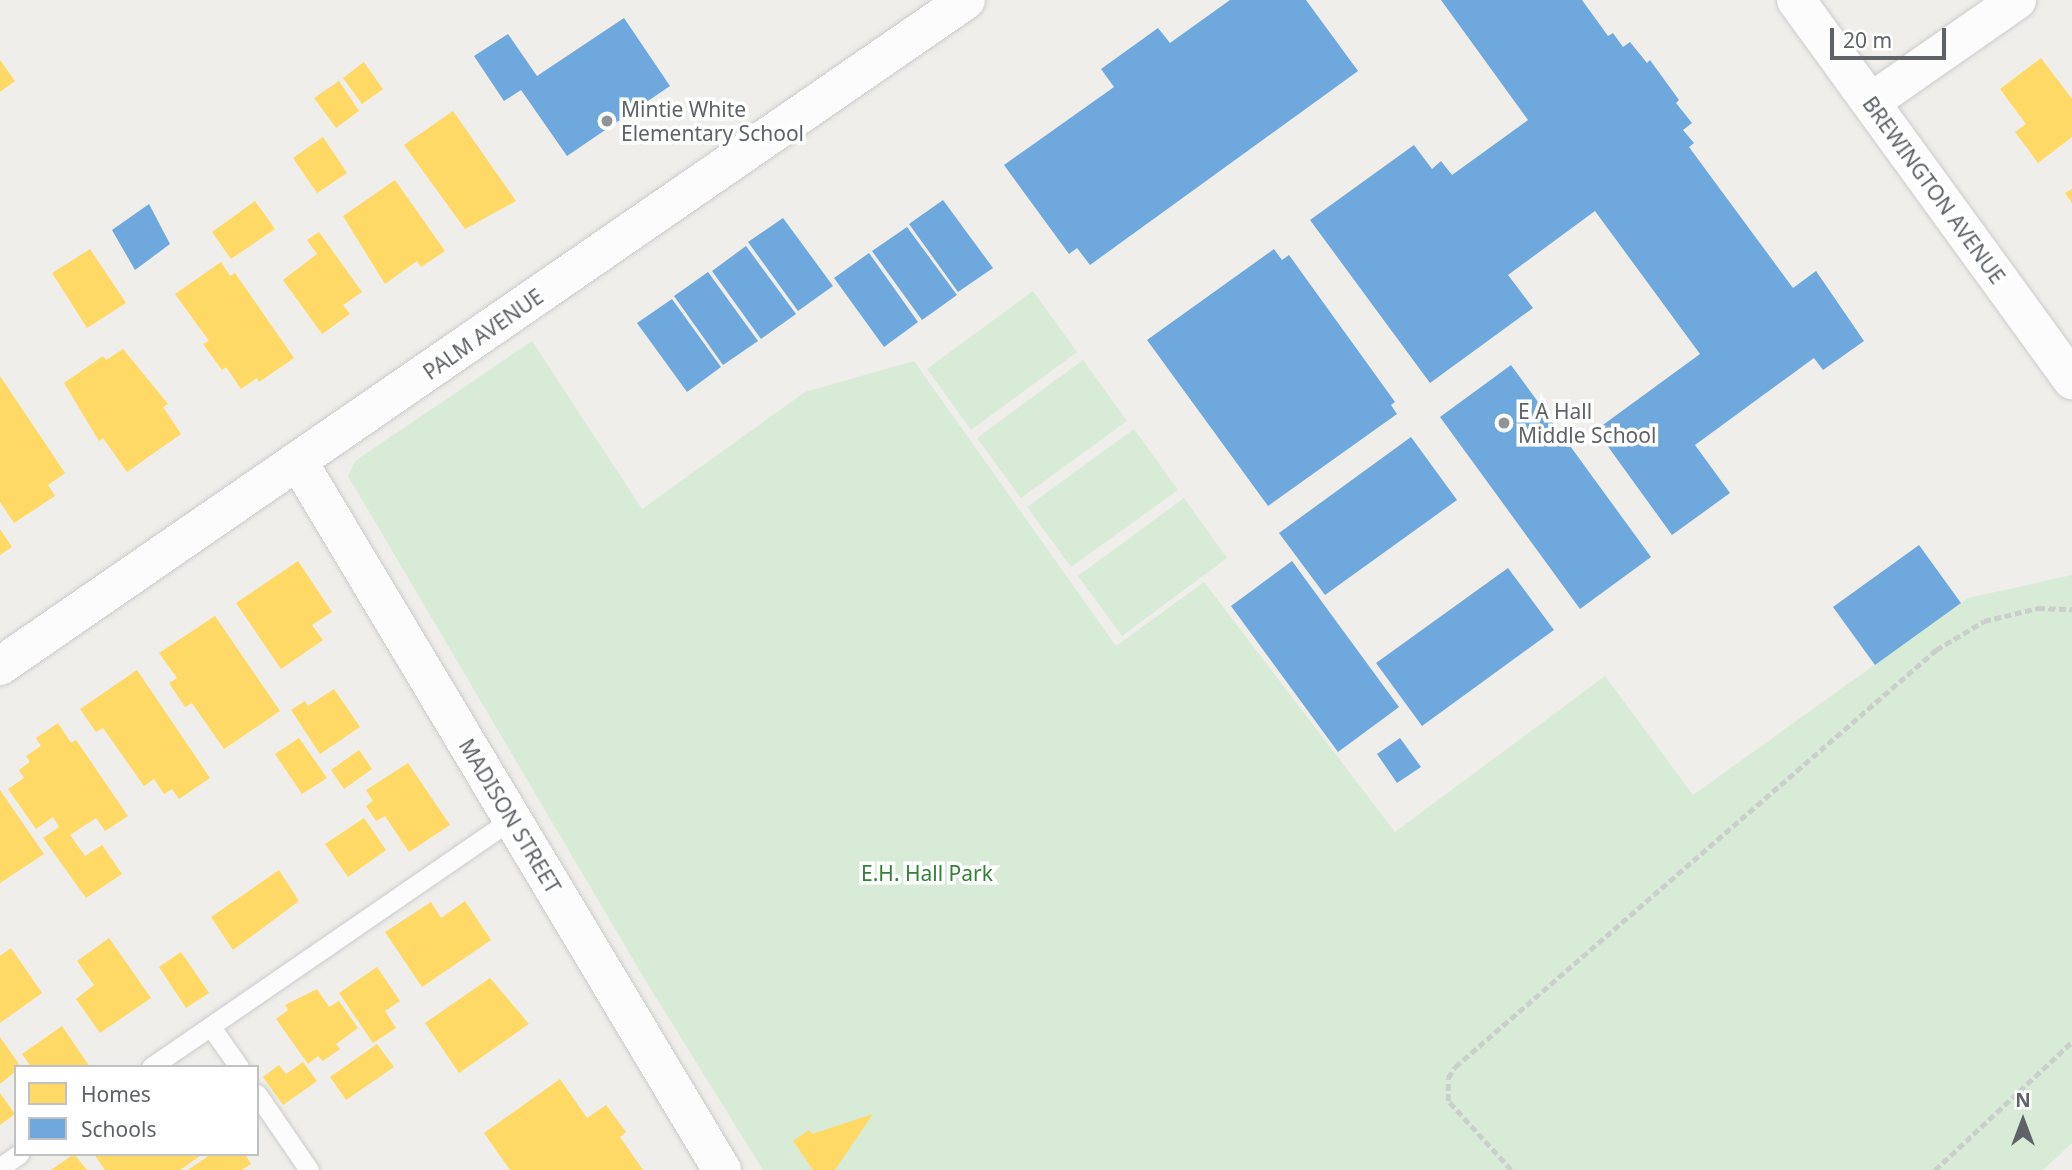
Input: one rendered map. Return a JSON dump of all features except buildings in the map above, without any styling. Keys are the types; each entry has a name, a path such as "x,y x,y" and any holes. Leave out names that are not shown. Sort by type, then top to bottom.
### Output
{"street":[{"name":"PALM AVENUE","path":"0,666 965,0"},
{"name":"BREWINGTON AVENUE","path":"1796,0 2072,380"},
{"path":"1871,102 2017,0"},
{"name":"MADISON STREET","path":"298,461 722,1170"}],"lane":[{"path":"154,1065 512,820"},
{"path":"211,1027 238,1065"},
{"path":"259,1097 309,1170"},
{"path":"0,1167 16,1156"}],"path":[{"path":"1511,1170 1448,1101 1448,1077 1455,1067 1936,650 1984,621 2038,608 2072,610"},
{"path":"1935,1170 2072,1042"}],"green space":[{"path":"1033,291 1077,352 971,430 927,369"},
{"name":"E.H. Hall Park","path":"532,341 642,509 805,392 914,361 1116,646 1204,582 1395,832 1605,676 1693,795 1968,598 2072,575 2072,1143 2043,1170 763,1170 644,978 348,476 355,461"},
{"path":"1083,360 1127,421 1021,498 977,438"},
{"path":"1134,429 1178,490 1071,567 1027,507"},
{"path":"1184,498 1227,558 1122,636 1078,576"}],"place":[{"name":"Mintie White Elementary School","path":"607,121"},
{"name":"E A Hall Middle School","path":"1504,423"}]}
